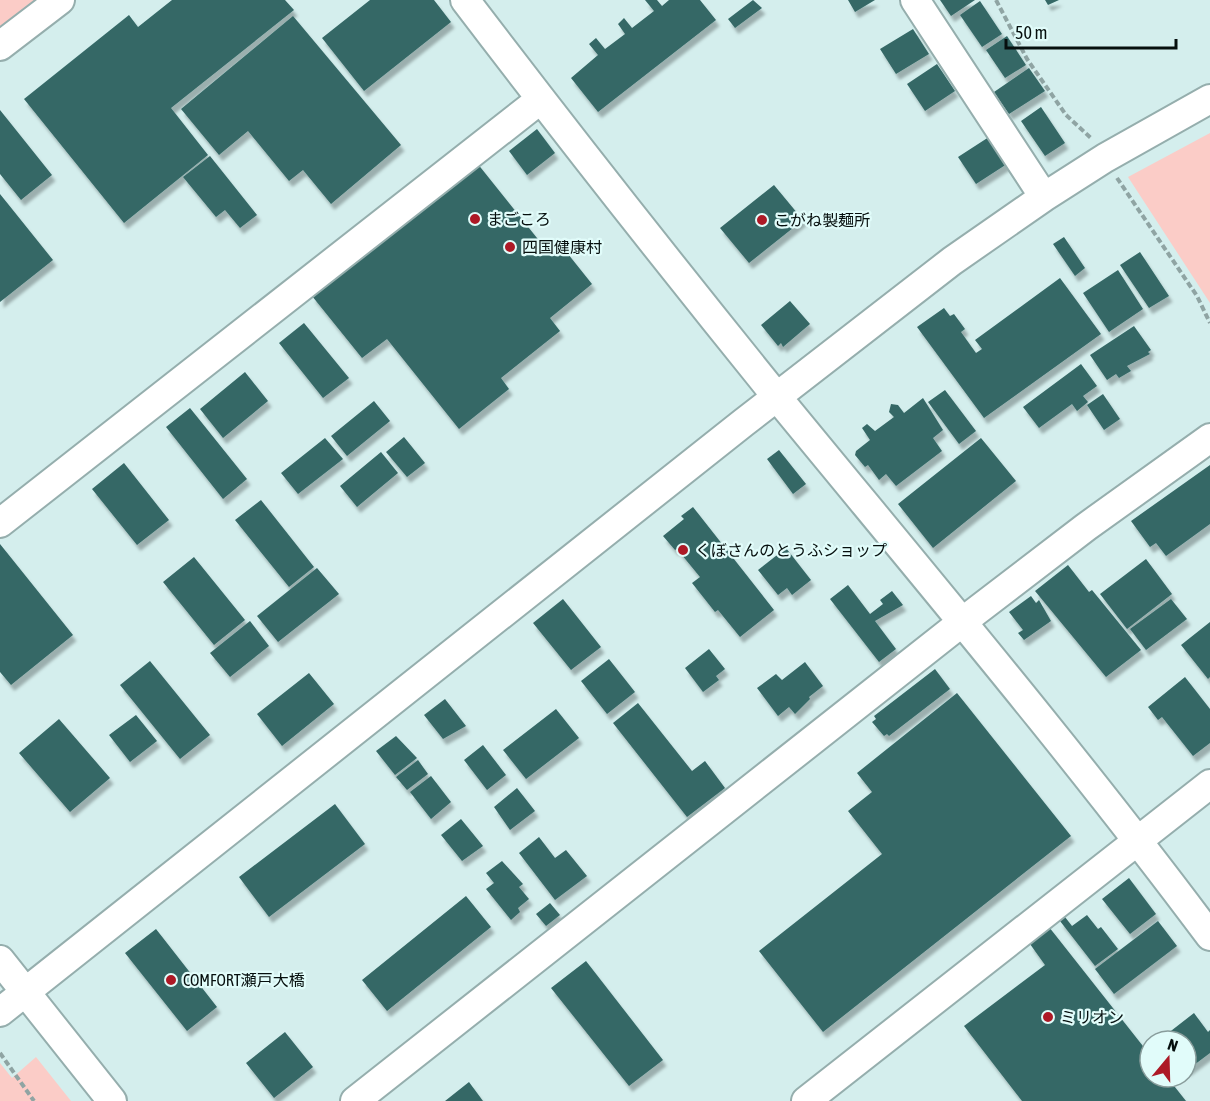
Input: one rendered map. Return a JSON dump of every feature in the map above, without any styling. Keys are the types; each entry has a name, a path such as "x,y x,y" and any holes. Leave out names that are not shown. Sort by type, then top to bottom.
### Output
{"street":[{"path":"0,46 60,0"},
{"path":"465,0 777,397 963,622 1138,840 1210,936"},
{"path":"915,0 1044,197"},
{"path":"0,523 541,99"},
{"path":"0,1012 952,261 1105,158 1210,99"},
{"path":"355,1101 963,622 1086,527 1210,438"},
{"path":"806,1101 1210,784"},
{"path":"0,960 112,1101"}],"path":[{"path":"0,1053 34,1101"}],"shaded area":[{"path":"0,0 36,0 0,28"},
{"path":"1210,133 1210,303 1128,177"},
{"path":"36,1057 71,1101 0,1101 0,1063 12,1078"}],"building":[{"path":"172,0 285,0 294,10 171,108 208,155 124,223 24,99 129,15 138,27"},
{"path":"370,0 434,0 451,22 364,91 322,38"},
{"path":"645,0 657,0 662,6 669,0 700,0 716,20 598,112 571,78 598,55 589,44 596,38 605,49 625,34 618,24 624,18 632,28 654,11"},
{"path":"753,0 762,8 735,28 728,19"},
{"path":"848,0 875,0 855,12"},
{"path":"940,0 975,0 951,16"},
{"path":"1045,0 1059,0 1048,5"},
{"path":"980,1 1002,34 982,47 960,15"},
{"path":"293,16 401,145 331,204 303,170 289,181 248,131 219,155 181,109"},
{"path":"913,29 929,54 896,74 880,49"},
{"path":"1007,36 1026,65 1005,78 986,50"},
{"path":"937,64 955,91 925,111 907,84"},
{"path":"1029,68 1045,91 1009,114 994,92"},
{"path":"1041,107 1065,143 1045,156 1021,121"},
{"path":"0,110 52,175 21,200 0,174"},
{"path":"537,129 555,153 527,175 509,151"},
{"path":"992,135 1010,162 976,184 958,157"},
{"path":"210,156 257,215 240,228 225,210 216,217 183,177"},
{"name":"四国健康村","path":"477,163 545,248 556,239 592,284 550,318 560,331 501,378 509,389 459,429 387,339 362,358 312,296"},
{"path":"774,185 803,220 749,263 720,228"},
{"path":"0,194 53,260 0,302"},
{"path":"1064,237 1085,268 1075,276 1053,244"},
{"path":"1140,252 1169,296 1149,308 1120,265"},
{"path":"1118,270 1143,309 1109,332 1083,293"},
{"path":"1060,278 1101,334 984,418 917,327 944,308 950,316 954,314 965,329 961,332 976,353 982,349 975,340"},
{"path":"790,301 810,324 783,347 781,343 778,346 761,325"},
{"path":"304,323 349,378 323,398 279,343"},
{"path":"1134,326 1151,350 1148,352 1150,354 1127,366 1131,371 1119,378 1116,374 1107,380 1090,355"},
{"path":"1081,364 1097,386 1083,396 1088,402 1077,411 1072,404 1039,428 1023,407"},
{"path":"245,372 268,401 223,438 200,409"},
{"path":"945,390 976,431 959,444 928,402"},
{"path":"1103,394 1120,419 1104,430 1087,405"},
{"path":"923,398 943,430 933,438 942,451 896,486 886,474 879,480 868,465 865,467 855,455 856,451 870,440 862,428 867,424 875,431 894,417 889,412 891,404 898,405 904,413"},
{"path":"374,401 390,421 347,456 331,436"},
{"path":"190,408 247,479 223,499 166,427"},
{"path":"404,437 425,463 407,477 386,452"},
{"path":"325,438 343,459 298,494 281,473"},
{"path":"981,438 1016,481 933,548 898,504"},
{"path":"779,450 806,484 793,494 767,459"},
{"path":"381,452 398,473 357,507 340,486"},
{"path":"124,463 169,520 137,545 92,489"},
{"path":"1210,465 1210,524 1166,556 1156,543 1150,547 1131,521"},
{"path":"261,500 314,567 289,587 235,520"},
{"path":"693,507 774,610 740,637 718,610 715,612 692,583 700,577 663,536 684,519 681,516"},
{"path":"0,544 73,635 11,685 0,672"},
{"path":"786,548 811,580 792,595 787,588 778,595 758,570"},
{"path":"194,557 245,620 214,645 163,582"},
{"path":"1146,559 1172,594 1127,629 1100,594"},
{"path":"1068,565 1089,592 1092,590 1141,650 1106,677 1035,591"},
{"path":"317,568 339,594 278,642 257,616"},
{"path":"848,585 870,614 883,604 880,600 892,591 903,605 875,621 896,649 879,662 830,599"},
{"path":"1031,596 1036,603 1039,600 1051,621 1024,640 1018,633 1023,630 1009,612"},
{"path":"563,599 601,647 571,670 533,623"},
{"path":"1171,599 1187,619 1146,650 1130,629"},
{"path":"250,621 269,646 230,677 210,653"},
{"path":"1210,622 1210,677 1208,679 1181,645"},
{"path":"709,649 725,669 716,676 719,680 703,692 685,668"},
{"path":"609,659 635,692 607,714 581,681"},
{"path":"150,661 210,735 180,759 120,685"},
{"path":"805,662 823,686 809,697 810,699 795,714 789,707 778,716 757,688 776,674 782,680"},
{"path":"935,669 950,689 889,736 887,734 884,736 872,722 876,719 874,716"},
{"path":"309,673 334,704 282,746 257,714"},
{"path":"1185,677 1210,709 1210,743 1193,756 1162,717 1158,720 1148,707"},
{"path":"957,693 1071,836 823,1032 759,951 882,854 848,811 872,792 857,773"},
{"path":"445,699 466,726 443,739 424,715"},
{"path":"638,703 692,771 705,761 725,788 687,817 613,723"},
{"path":"556,709 579,738 526,779 503,750"},
{"path":"136,715 157,741 130,762 109,735"},
{"path":"59,719 110,778 70,812 19,753"},
{"path":"396,736 417,758 395,775 376,751"},
{"path":"483,745 506,775 487,790 464,760"},
{"path":"418,760 428,774 407,790 396,777"},
{"path":"431,776 451,802 431,819 410,792"},
{"path":"517,788 535,811 510,830 494,807"},
{"path":"335,804 365,844 269,917 239,877"},
{"path":"461,819 483,846 462,861 441,835"},
{"path":"539,837 555,858 566,850 587,876 555,900 519,853"},
{"path":"502,861 523,884 519,887 529,899 518,908 520,912 511,920 486,889 494,883 486,873"},
{"path":"1129,878 1156,914 1130,934 1102,899"},
{"path":"466,896 491,927 387,1011 362,980"},
{"path":"550,903 560,915 546,926 536,914"},
{"path":"1087,915 1098,929 1101,927 1118,949 1095,966 1060,921 1065,917 1072,926"},
{"path":"1158,921 1177,946 1114,994 1095,969"},
{"name":"ミリオン","path":"1049,927 1138,1040 1138,1089 1176,1089 1186,1101 1022,1101 964,1026 1045,965 1030,944"},
{"name":"COMFORT瀬戸大橋","path":"156,929 217,1007 187,1031 125,953"},
{"path":"586,961 663,1060 629,1086 551,988"},
{"path":"1194,1013 1208,1032 1210,1030 1210,1053 1198,1062 1198,1029 1173,1029"},
{"path":"285,1032 313,1067 274,1098 246,1063"},
{"path":"469,1082 483,1101 445,1101"}],"place":[{"name":"まごころ","path":"475,219"},
{"name":"こがね製麺所","path":"762,220"},
{"name":"四国健康村","path":"510,247"},
{"name":"くぼさんのとうふショップ","path":"683,550"},
{"name":"COMFORT瀬戸大橋","path":"171,980"},
{"name":"ミリオン","path":"1048,1017"}]}
